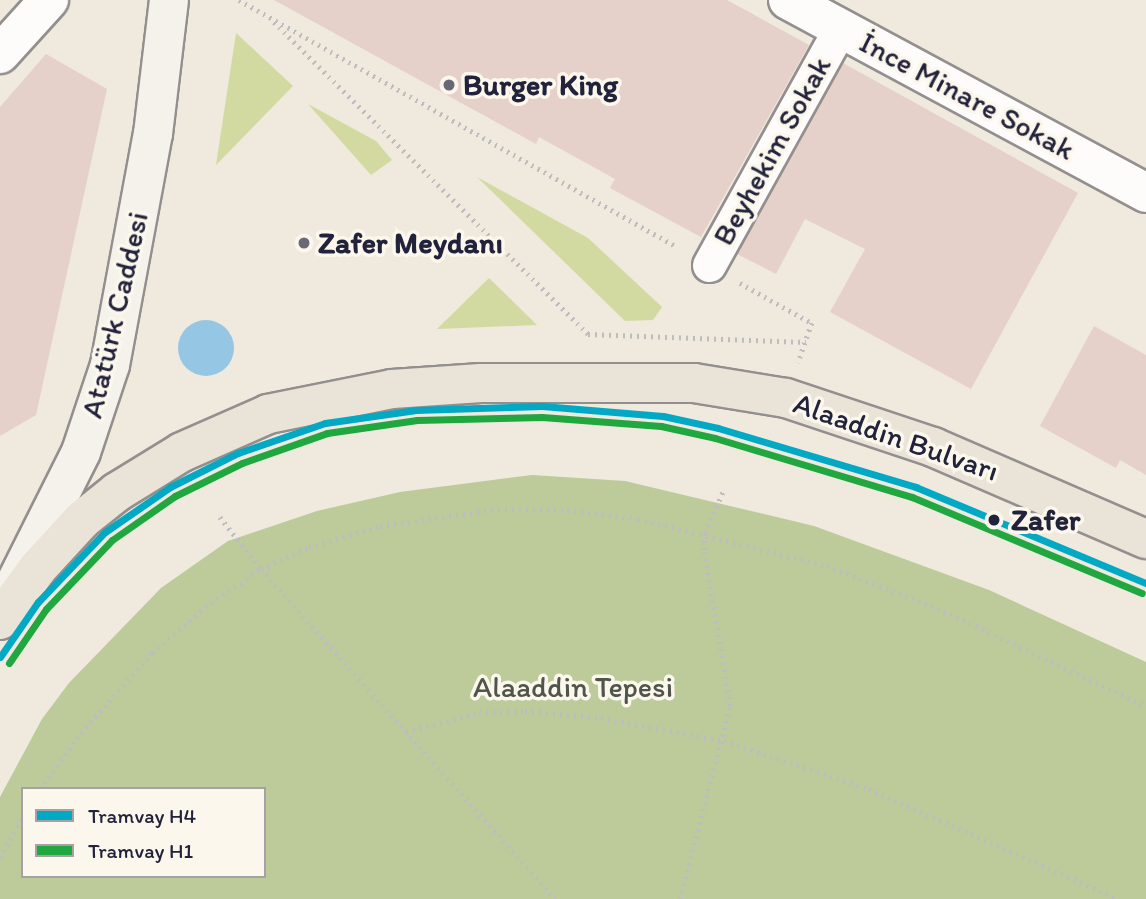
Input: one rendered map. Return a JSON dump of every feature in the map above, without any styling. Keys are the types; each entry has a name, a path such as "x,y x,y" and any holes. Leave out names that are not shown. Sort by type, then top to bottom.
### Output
{"main road":[{"name":"Atatürk Caddesi","path":"0,611 81,452 110,365 153,134 169,0"},
{"name":"Alaaddin Bulvarı","path":"0,620 38,568 82,520 117,492 182,452 268,414 392,389 493,383 681,383 786,398 866,421 959,457 1146,539"}],"street":[{"path":"0,54 49,0"},
{"path":"153,134 190,0"},
{"name":"İnce Minare Sokak","path":"788,0 849,14 1146,193"},
{"name":"Beyhekim Sokak","path":"709,265 849,14"}],"path":[{"path":"239,0 812,323"},
{"path":"270,18 588,334 806,342"},
{"path":"680,899 724,741 730,706 705,533 724,489"},
{"path":"41,787 81,733 152,653 205,607 261,569 309,547 368,529 498,509 600,513 705,533 827,566 944,611 1146,706"},
{"path":"220,517 261,569 555,899"},
{"path":"406,732 479,713 525,711 601,718 724,741 869,789 1118,899"},
{"path":"0,858 21,820"}],"green space":[{"path":"236,33 293,86 216,165"},
{"path":"308,104 376,141 392,160 371,175"},
{"path":"477,177 588,238 662,307 653,320 625,321"},
{"path":"489,278 537,325 437,329"},
{"name":"Alaaddin Tepesi","path":"532,475 625,481 814,526 989,590 1146,662 1146,899 0,899 0,797 42,719 69,683 161,588 228,541 317,511 400,492"}],"water":[{"path":"200,320 212,320 222,324 230,332 234,348 230,364 222,372 212,376 200,376 190,372 182,364 178,354 178,342 182,332 190,324"}],"building":[{"path":"274,0 727,0 809,45 701,237 610,188 615,179 539,137 536,144"},
{"path":"46,54 107,89 36,415 0,436 0,107"},
{"path":"843,63 1078,193 971,389 830,312 865,249 805,219 776,274 737,254"},
{"path":"1094,326 1146,355 1146,475 1120,460 1116,468 1040,426"}],"tram line":[{"name":"H4","path":"0,657 38,602 105,532 170,487 238,453 325,423 416,410 542,406 663,416 718,428 916,487 1146,583"},
{"name":"H1","path":"9,663 46,609 112,540 175,496 242,463 327,433 417,420 542,417 661,426 715,438 912,497 1142,593"}],"place":[{"name":"Burger King","path":"449,85"},
{"name":"Zafer Meydanı","path":"304,243"},
{"name":"Zafer","path":"994,520"}]}
